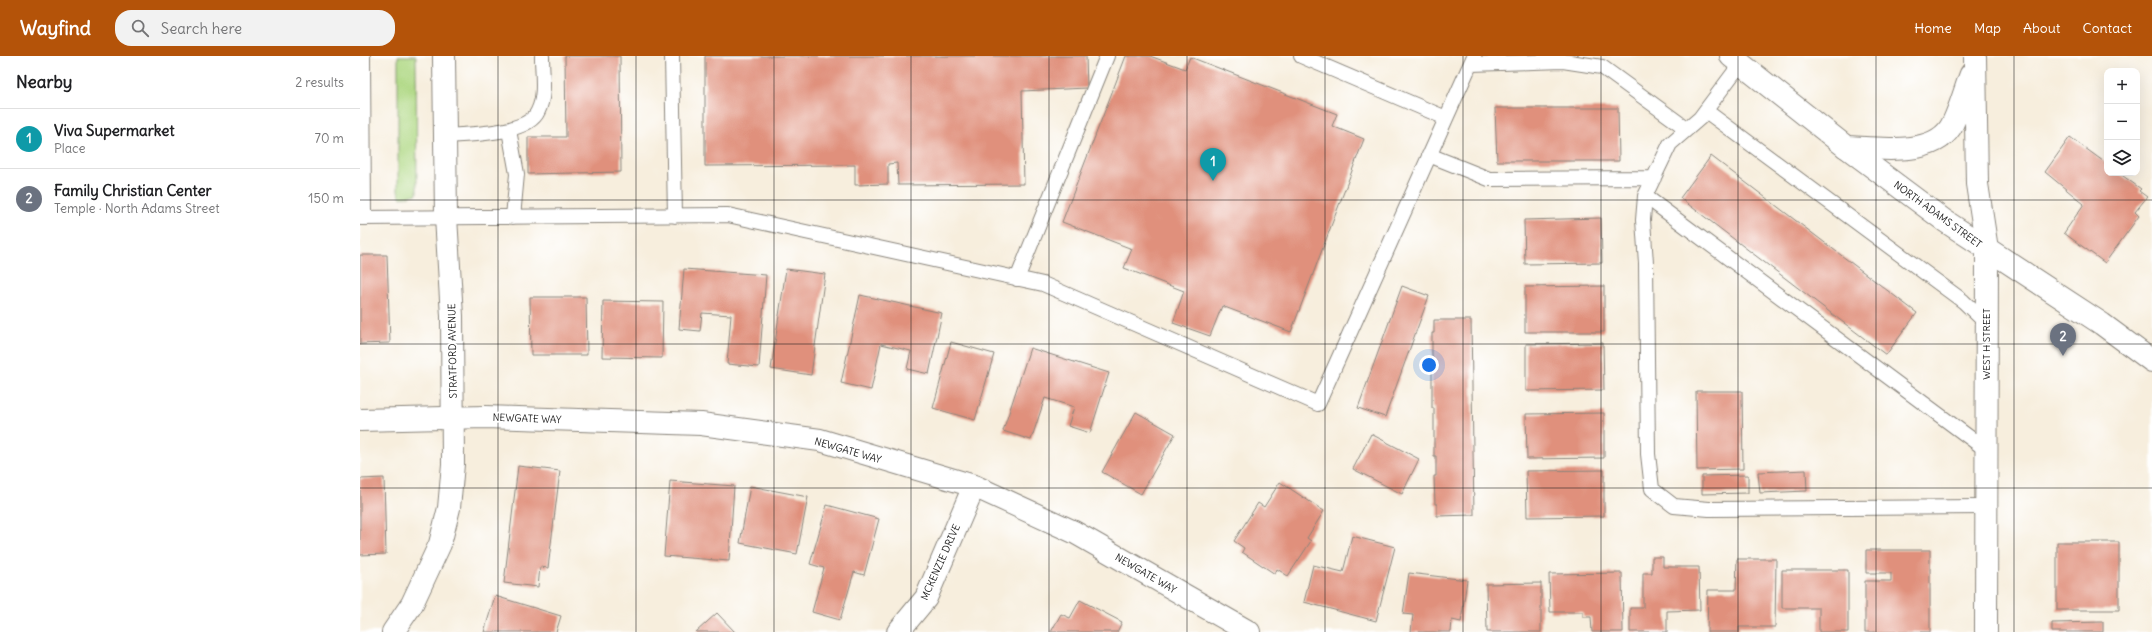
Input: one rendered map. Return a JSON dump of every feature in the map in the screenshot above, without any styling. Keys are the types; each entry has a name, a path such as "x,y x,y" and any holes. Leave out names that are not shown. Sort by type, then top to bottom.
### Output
{"street":[{"name":"STRATFORD AVENUE","path":"393,632 412,604 426,577 440,544 449,508 453,464 452,316 446,217 444,56"},
{"name":"NORTH ADAMS STREET","path":"1736,59 1846,147 1987,249 2102,324 2152,361"},
{"path":"1846,147 1909,148 1929,144 1942,136 1950,128 1975,60"},
{"name":"WEST H STREET","path":"1975,60 1977,184 1987,249 1985,449 1986,632"},
{"name":"NEWGATE WAY","path":"360,420 453,417 701,424 820,440 974,486 1074,532 1249,632"},
{"name":"MCKENZIE DRIVE","path":"898,632 926,598 974,486"}],"lane":[{"path":"364,56 362,218 728,215 1043,284 1318,404 1472,60 1560,58 1602,68 1687,129"},
{"path":"445,136 509,130 524,125 538,113 543,92 542,56"},
{"path":"672,56 675,216"},
{"path":"1017,279 1107,56"},
{"path":"1301,56 1446,118"},
{"path":"1736,59 1706,111 1670,144 1645,196 1643,220 1646,263 1648,454 1652,489 1674,506 1709,509 1985,507"},
{"path":"1706,111 1963,301 1986,323"},
{"path":"509,130 517,174 513,217"},
{"path":"1430,155 1489,179 1654,178"},
{"path":"1645,196 1985,449"}],"green space":[{"path":"398,56 416,56 417,194 401,198 398,191"}],"building":[{"path":"565,56 620,56 621,172 528,174 528,137 566,137"},
{"path":"705,56 1086,56 1087,88 1022,91 1024,184 898,185 897,163 888,164 888,184 855,185 855,165 705,166"},
{"path":"1126,56 1150,56 1185,69 1190,57 1337,114 1332,126 1364,139 1291,332 1222,306 1210,336 1173,323 1184,291 1124,268 1132,249 1062,222"},
{"path":"1495,108 1618,108 1619,161 1497,161"},
{"path":"2070,137 2104,162 2104,176 2123,176 2141,189 2139,191 2147,197 2135,212 2139,216 2105,263 2064,233 2084,204 2045,172"},
{"path":"1711,156 1917,313 1886,355 1680,198"},
{"path":"1601,218 1602,263 1525,264 1524,220"},
{"path":"360,255 387,255 390,343 360,344"},
{"path":"684,269 766,275 759,367 727,364 731,315 702,313 700,331 679,329"},
{"path":"786,269 825,274 811,375 771,369"},
{"path":"1402,286 1429,296 1385,417 1358,408"},
{"path":"1604,286 1604,332 1525,332 1525,287"},
{"path":"860,295 942,313 929,374 907,369 911,351 881,344 871,390 841,383"},
{"path":"530,297 586,297 587,355 531,355"},
{"path":"603,301 663,302 662,358 602,357"},
{"path":"1434,320 1471,320 1474,515 1437,516 1434,476 1436,476 1436,456 1434,456 1434,408 1432,408 1432,333 1434,333"},
{"path":"951,342 994,354 975,420 933,408"},
{"path":"1603,343 1604,390 1526,391 1526,344"},
{"path":"1030,348 1109,373 1090,433 1068,426 1074,407 1045,398 1031,440 1003,431"},
{"path":"1696,391 1742,391 1743,469 1697,470"},
{"path":"1136,412 1175,434 1141,494 1102,472"},
{"path":"1604,413 1604,458 1527,459 1526,414"},
{"path":"1371,434 1419,459 1402,494 1353,469"},
{"path":"518,466 560,471 548,568 540,567 538,587 504,583"},
{"path":"1604,470 1604,516 1527,517 1526,471"},
{"path":"1806,470 1807,491 1760,493 1758,472"},
{"path":"1748,475 1748,493 1702,494 1702,476"},
{"path":"384,478 386,554 360,555 360,479"},
{"path":"670,481 734,486 729,561 664,556"},
{"path":"1280,482 1324,511 1307,538 1311,541 1288,576 1277,569 1275,574 1242,552 1244,548 1234,541 1258,503 1264,507"},
{"path":"750,486 808,497 797,554 740,543"},
{"path":"827,505 879,519 864,575 854,572 840,620 812,612 824,568 810,564"},
{"path":"1352,536 1395,547 1376,621 1304,602 1313,565 1343,572"},
{"path":"2057,542 2119,542 2119,610 2057,610"},
{"path":"1866,550 1930,550 1930,632 1865,632 1865,581 1891,581 1891,573 1866,573"},
{"path":"1652,557 1663,557 1663,567 1699,567 1700,610 1667,611 1667,632 1630,632 1630,608 1643,608 1643,573 1652,573"},
{"path":"1737,559 1776,559 1775,627 1739,627 1739,632 1707,632 1708,590 1736,590"},
{"path":"1782,570 1848,570 1848,632 1819,632 1819,608 1782,608"},
{"path":"1409,573 1467,580 1461,622 1452,620 1451,632 1411,632 1413,615 1403,614"},
{"path":"1622,573 1623,632 1592,632 1591,617 1583,617 1583,612 1550,612 1549,574"},
{"path":"1541,583 1541,632 1487,632 1486,584"},
{"path":"495,596 561,616 556,632 484,632"},
{"path":"1080,600 1122,622 1117,632 1051,632 1061,614 1070,618"},
{"path":"717,613 735,632 696,632"},
{"path":"2103,622 2103,632 2052,632 2052,623"}],"place":[{"name":"Viva Supermarket","path":"1213,181"},
{"name":"Family Christian Center","path":"2063,356"}]}
